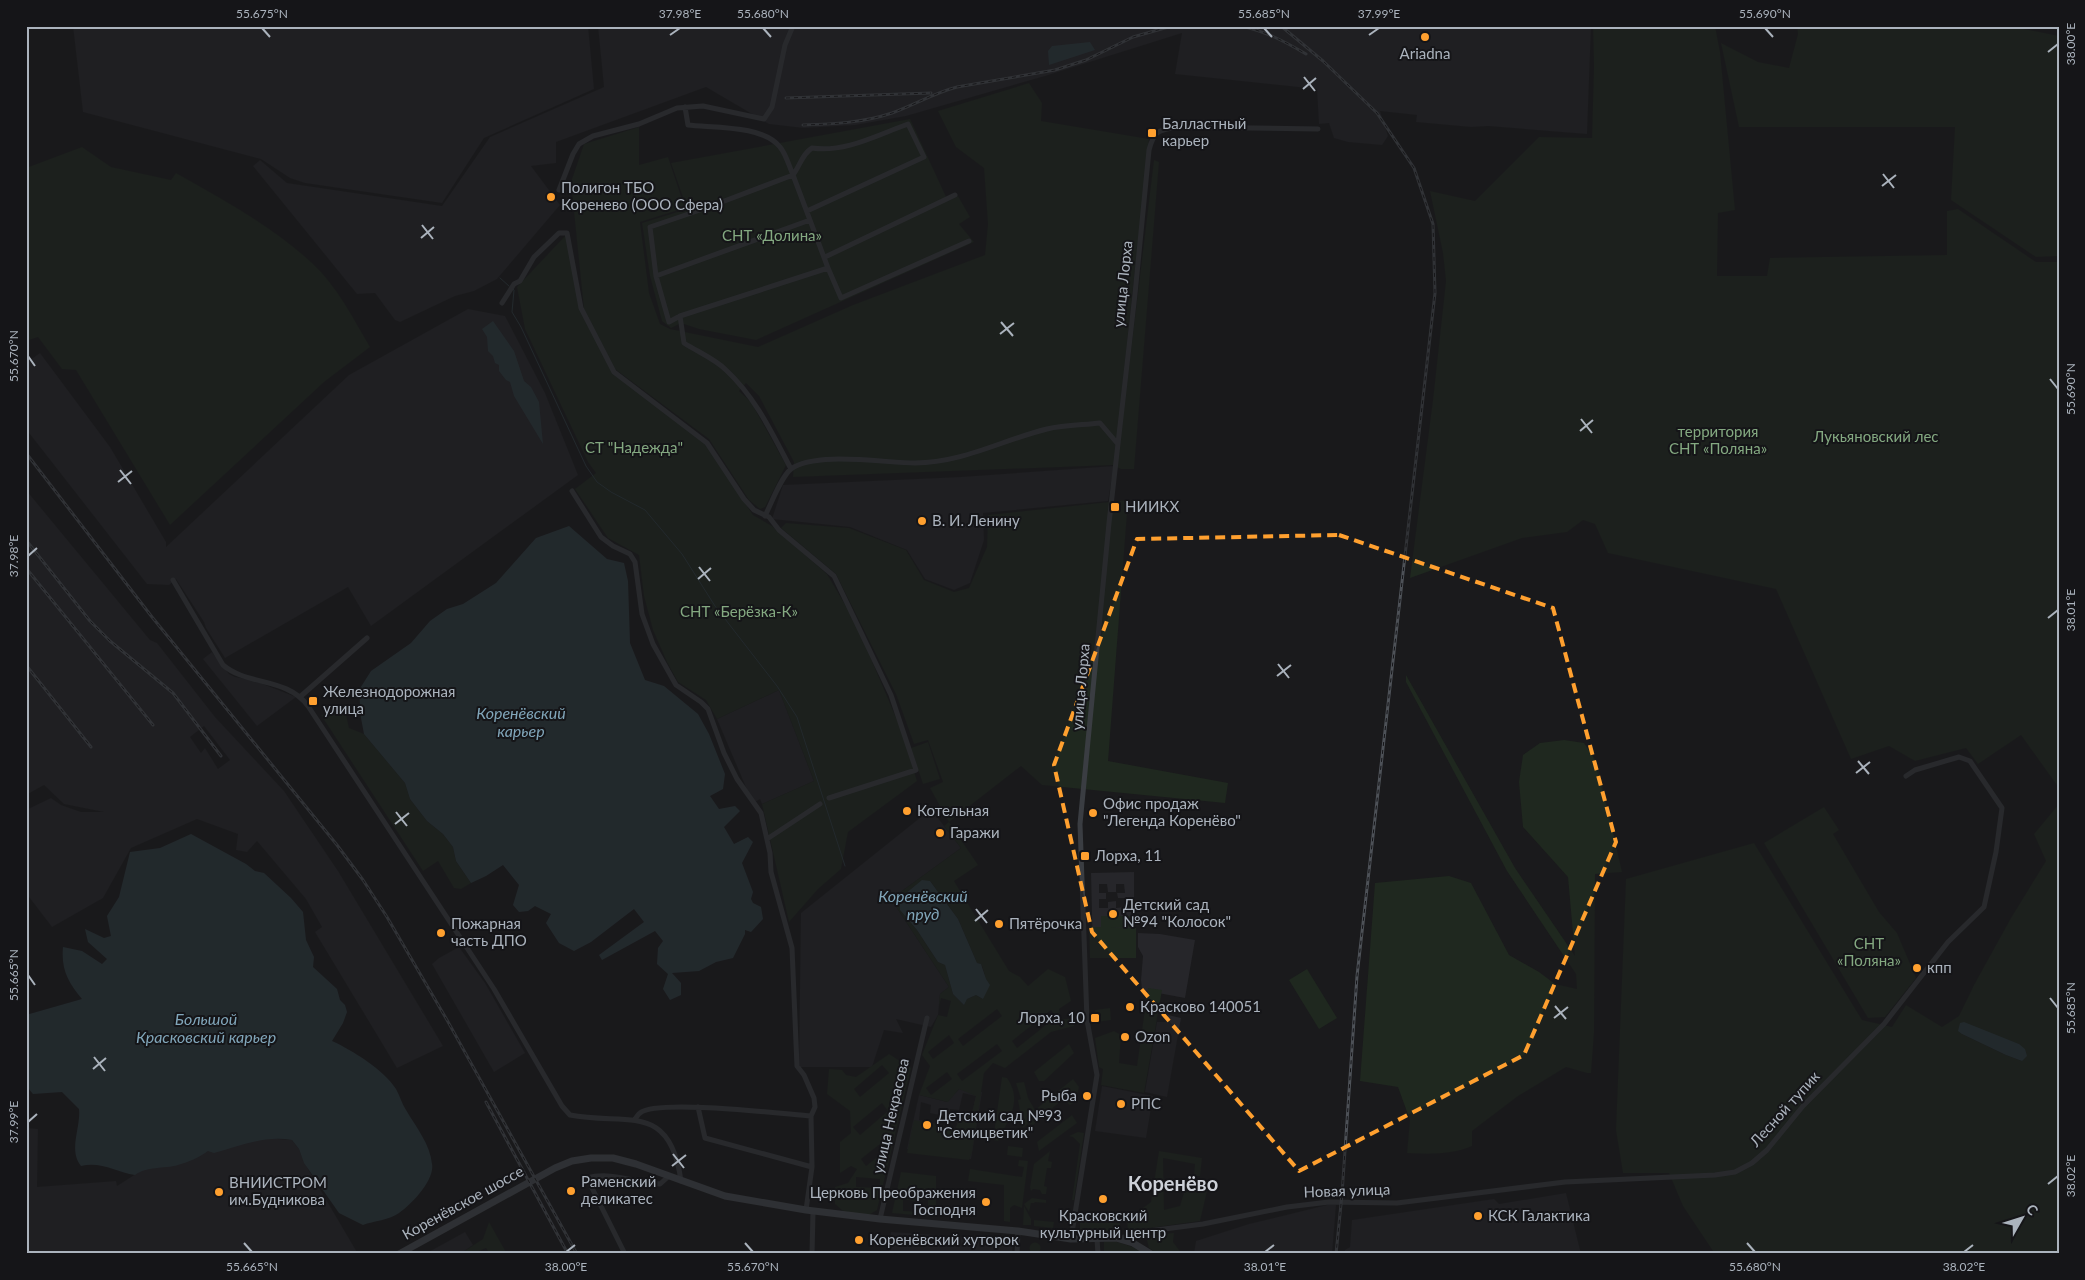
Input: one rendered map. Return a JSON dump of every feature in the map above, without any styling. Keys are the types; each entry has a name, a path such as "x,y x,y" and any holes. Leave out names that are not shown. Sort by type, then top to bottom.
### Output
{"main road":[{"name":"Коренёвское шоссе","path":"399,1254 540,1176 572,1161 590,1158 613,1158 636,1164 725,1196 810,1211"},
{"name":"Новая улица","path":"810,1211 1018,1231 1070,1239 1134,1239 1151,1254"}],"street":[{"path":"559,190 572,154 579,144 593,136 639,124 677,108 685,107 703,106 764,119 772,107 785,45 793,26"},
{"path":"685,107 688,125 732,128 769,137 780,147 793,175 841,298 969,241"},
{"path":"806,211 924,157 908,124 848,146 824,149 812,148 805,152 793,175 650,227 656,276 669,322 680,316 828,268"},
{"name":"улица Лорха","path":"1070,1239 1096,1074 1087,1020 1080,824 1117,443 1136,294 1149,150 1152,138 1161,130 1177,127 1318,129"},
{"path":"825,257 955,195"},
{"path":"656,276 810,220"},
{"path":"502,303 514,284 520,281 534,257 560,233 568,234 581,308 614,372 707,444 754,510 765,516 834,576 891,695 916,770 829,798"},
{"path":"680,316 684,343 725,369 751,397 763,415 791,469"},
{"path":"765,516 785,475 791,469 806,463 836,460 884,460 916,463 958,458 1048,429 1100,423 1117,443"},
{"path":"572,491 601,537 613,546 630,554 635,562 642,614 650,638 676,685 708,709 724,753 737,779 761,813 773,880 792,948 797,1066 804,1075 814,1098 815,1107 811,1116 812,1167 810,1211 812,1254"},
{"path":"173,580 223,665 235,673 286,689 301,696 494,990 562,1106 570,1114 579,1116 635,1119 650,1125 668,1140 678,1160 681,1181"},
{"path":"301,696 367,638"},
{"name":"Лесной тупик","path":"1580,1181 1715,1175 1735,1172 1752,1163 1780,1136 1803,1106 1884,1024 1950,939 1984,907 1996,852 2002,808 1970,761 1959,757 1915,770 1906,776"},
{"path":"767,839 820,804"},
{"name":"улица Некрасова","path":"880,1219 927,1018"},
{"path":"635,1119 640,1112 654,1108 698,1107 811,1116"},
{"path":"698,1107 705,1138 812,1167"},
{"path":"625,1254 587,1178 598,1175 660,1184 669,1176"},
{"name":"Новая улица","path":"1134,1239 1141,1232 1202,1224 1298,1206 1329,1202 1397,1203 1580,1181"},
{"path":"1017,1254 1018,1231"},
{"path":"1097,1239 1098,1254"}],"highlighted area":[{"path":"1339,535 1553,608 1616,842 1524,1055 1299,1171 1092,932 1054,765 1137,539"}],"shaded area":[{"path":"73,26 588,26 594,89 484,138 442,203 305,183 290,178 261,159 83,112"},
{"path":"598,26 1591,26 1587,134 1416,122 1417,115 1380,111 1388,136 1382,145 1348,142 1334,138 1329,123 1319,124 1317,89 1175,74 1182,33 1045,76 906,116 855,125 804,128 769,124 706,87 556,142 556,163 531,166 560,205 497,279 474,291 455,296 400,322 395,320 375,293 357,294 253,166 260,160 287,183 442,206 490,137 604,87"},
{"path":"468,309 505,316 545,393 578,475 371,626 348,587 225,658 176,579 169,585 147,584 26,429 26,363 40,353 110,447 166,542 166,547 349,375"},
{"path":"1114,466 1108,501 983,513 984,540 970,583 954,590 925,579 907,550 850,527 772,519 783,485 961,477"},
{"path":"26,490 150,640 157,643 215,717 284,791 338,871 443,1046 397,1068 315,932 322,927 306,899 257,841 247,852 236,850 238,834 197,819 131,848 103,898 52,927 26,893 26,810 51,798 61,805 81,812 104,812 64,804 44,785 26,795","holes":["204,726 230,760 218,769 205,748 201,753 190,737"]},
{"path":"212,652 229,674 253,680 296,697 257,726 203,659"},
{"path":"779,690 814,781 762,804 760,799 755,802 748,792 717,719"},
{"path":"931,809 961,848 891,899 949,987 940,994 938,1015 931,1027 896,1019 903,1033 884,1030 872,1067 799,1067 801,913"},
{"name":"Детский сад №94 \"Колосок\"","path":"1134,872 1134,957 1093,957 1091,873","holes":["1099,884 1107,884 1108,892 1116,892 1116,884 1124,884 1125,893 1117,893 1118,898 1125,898 1125,907 1116,908 1116,901 1108,902 1108,908 1099,908 1099,899 1106,899 1106,893 1099,893"]},
{"path":"1138,933 1160,934 1195,940 1185,998 1142,990 1143,956 1138,947"},
{"path":"459,947 485,983 525,1053 494,1072 432,964"},
{"path":"1168,1015 1181,1018 1167,1097 1145,1092 1157,1022 1167,1022"},
{"path":"1102,1086 1153,1096 1146,1138 1095,1131"},
{"name":"Детский сад №93 \"Семицветик\"","path":"959,1089 982,1092 971,1159 907,1149 919,1095 947,1102","holes":["963,1093 976,1096 972,1113 961,1111 956,1128 919,1120 921,1102 931,1105 930,1113 949,1117 950,1109 959,1110"]},
{"name":"ВНИИСТРОМ им.Будникова","path":"26,1128 38,1129 37,1187 116,1181 117,1186 142,1170 208,1151 265,1138 292,1140 299,1149 304,1162 358,1254 26,1254"},
{"path":"1566,1193 1581,1254 1344,1254 1345,1250 1350,1247 1352,1220 1494,1199 1499,1204"},
{"path":"1327,1205 1336,1205 1332,1254 1194,1254 1196,1241 1249,1224"},
{"path":"465,1232 473,1245 460,1254 425,1254"},
{"path":"891,1232 1013,1240 1012,1254 889,1254"}],"green space":[{"name":"Лукьяновский лес","path":"1593,26 1715,26 1720,52 1735,210 1718,213 1717,276 1767,276 1770,258 1947,255 1947,211 1958,209 2036,262 2059,262 2059,788 2021,735 1978,764 1966,748 1915,761 1889,746 1851,759 1776,589 1608,553 1595,524 1583,520 1567,532 1522,538 1410,578 1446,281 1443,253 1430,191 1475,201 1539,137 1592,138"},
{"path":"1797,26 2010,26 2059,36 2059,256 2036,257 1951,200 1955,127 1739,127 1721,43 1758,62 1789,68 1798,34"},
{"path":"1029,83 1042,103 1041,121 1149,139 1114,465 793,477 794,462 759,396 746,383 739,391 751,402 786,465 765,507 760,509 749,500 709,439 615,369 584,309 571,182 584,144 639,127 639,165 668,157 685,208 640,222 649,293 660,324 670,329 758,347 853,305 985,255 988,224 984,168 956,147 938,111"},
{"name":"СНТ «Долина»","path":"910,119 948,201 958,196 970,217 959,224 974,242 756,340 699,329 681,323 671,328 662,321 650,276 642,223 687,209 671,163"},
{"path":"82,147 111,167 171,180 176,173 264,225 297,250 321,272 344,303 370,347 324,382 170,525 76,370 62,369 38,337 26,341 26,168"},
{"path":"1154,160 1159,162 1134,469 1121,469 1117,467"},
{"name":"СНТ «Берёзка-К»","path":"566,235 579,307 612,372 706,445 753,515 772,526 827,574 850,613 900,727 917,781 848,832 841,869 818,889 789,922 762,804 814,781 779,690 717,719 706,700 678,682 653,630 644,596 639,555 608,538 575,489 596,473 588,462 525,329 517,287"},
{"path":"1128,500 1108,761 1228,783 1225,803 1042,785 1021,766 949,822 930,788 943,782 928,740 914,744 896,694 836,574 781,528 786,523 849,528 906,550 924,580 954,592 969,588 987,547 988,515"},
{"path":"1406,675 1515,868 1575,956 1568,877 1523,827 1519,782 1523,755 1540,743 1564,740 1584,743 1597,762 1622,872 1595,874 1594,1033 1591,1073 1566,1067 1518,1096 1472,1131 1472,1146 1457,1151 1423,1154 1407,1153 1410,1120 1398,1087 1360,1081 1375,883 1449,876 1471,883 1509,955 1539,972 1555,984 1577,989 1576,974 1507,871 1406,682"},
{"path":"345,710 349,728 364,734 405,783 410,799 427,821 443,834 453,847 456,861 471,883 461,889 454,888 438,861 423,871 321,715"},
{"path":"928,742 940,779 923,784 911,748"},
{"path":"2059,804 2059,1254 1715,1254 1683,1206 1669,1173 1623,1173 1616,1130 1626,879 1754,843 1862,1020 1892,1027 1906,1005 1942,1027 1959,1016 2011,918 2046,861 2034,834","holes":["1962,1034 1994,1035 2019,1044 2022,1061"]},
{"name":"СНТ «Поляна»","path":"1824,807 1839,830 1833,834 1879,912 1897,933 1916,978 1885,1017 1868,1018 1764,843"},
{"path":"949,822 978,865 954,881 1009,971 1020,977 1028,986 1048,969 1065,977 1071,1001 1059,1009 1061,1019 1074,1019 1074,1026 1051,1032 1005,1068 993,1063 984,1073 972,1152 969,1160 907,1153 914,1120 956,1128 961,1111 972,1113 976,1096 959,1089 948,1102 919,1095 930,1066 922,1055 938,1015 947,1017 951,1001 941,998 939,1007 940,994 949,987 891,899 961,848 944,826","holes":["930,881 958,919 977,963 981,964 983,968 985,981 983,999 976,995 967,999 964,1005 953,994 945,965 938,962 917,930 900,910","997,1009 1002,1016 963,1046 958,1039","1051,1010 1056,1017 1017,1048 1012,1041","949,1035 954,1043 933,1059 928,1052","997,1044 1002,1051 962,1081 957,1074","947,1072 952,1079 931,1095 926,1088"]},
{"path":"1101,916 1130,916 1130,927 1111,927 1136,928 1136,958 1090,958 1089,927 1101,927"},
{"path":"1307,969 1337,1018 1319,1029 1289,980"},
{"path":"1148,988 1162,990 1144,1093 1101,1085 1103,1069 1099,1067 1095,1038 1114,1031 1121,1035 1119,1063 1137,1066"},
{"path":"1110,1008 1111,1020 1096,1022 1095,1010"},
{"path":"1069,1044 1074,1053 1044,1081 1039,1081 1034,1072"},
{"path":"889,1054 911,1068 877,1210 867,1216 843,1211 835,1204 835,1187 848,1183 857,1169 851,1166 840,1173 840,1142 851,1133 850,1111 827,1094 829,1069 842,1070 846,1075 856,1077","holes":["882,1065 889,1073 860,1097 854,1089","882,1103 888,1111 860,1135 853,1127","880,1144 885,1151 866,1166 861,1159","856,1177 880,1179 880,1188 856,1187"]},
{"path":"1002,1077 1007,1078 1012,1086 1014,1102 1013,1110 998,1141 993,1140"},
{"path":"1073,1079 1079,1087 1076,1101 1070,1105 1063,1099 1033,1125 1029,1123 1034,1118 1023,1128 1018,1100 1021,1099 1016,1083 1024,1082 1028,1098 1035,1110"},
{"path":"1072,1115 1077,1123 1039,1151 1037,1142"},
{"path":"1078,1132 1084,1133 1074,1200 1072,1200 1080,1144 1073,1137 1069,1136"},
{"path":"1008,1146 1023,1148 1022,1157 1007,1155"},
{"path":"1050,1151 1048,1161 1052,1162 1051,1168 1047,1168 1044,1186 1047,1187 1046,1194 1042,1194 1040,1190 1033,1189 1031,1191 1034,1164"},
{"path":"1159,1151 1202,1158 1200,1176 1194,1176 1195,1164 1163,1158 1164,1210 1180,1206 1185,1189 1207,1191 1200,1221 1128,1231 1127,1220 1151,1202"},
{"path":"1019,1160 1028,1161 1022,1208 1014,1205 1010,1208 1010,1222 1004,1221 1004,1185 968,1181 970,1169 1022,1177 1024,1167 1018,1166"},
{"path":"901,1172 936,1176 936,1217 892,1213","holes":["903,1199 920,1202 921,1200 928,1200 928,1212 903,1211"]},
{"path":"1032,1198 1046,1200 1046,1203 1031,1203 1029,1212 1024,1204"},
{"path":"1024,1206 1031,1219 1031,1225 1023,1225"},
{"path":"1034,1220 1054,1222 1053,1228 1034,1226"},
{"path":"1080,1220 1090,1223 1120,1223 1120,1232 1080,1234"},
{"path":"489,1222 507,1254 490,1254 486,1248 472,1254 460,1254 483,1239"},
{"path":"1174,1233 1173,1242 1182,1254 1158,1254 1149,1248 1147,1240 1150,1235"},
{"path":"1114,1241 1133,1247 1145,1254 1104,1254 1104,1242"},
{"path":"1035,1242 1041,1248 1035,1254 1029,1248"}],"water":[{"path":"1090,42 1095,50 1049,65 1048,51 1052,46"},
{"path":"493,321 514,351 524,381 531,387 539,402 543,444 514,396 510,382 499,371 499,365 495,363 493,356 488,351 487,337 482,329"},
{"name":"Коренёвский карьер","path":"569,526 607,559 624,563 628,581 630,643 645,680 664,686 698,714 709,734 725,774 723,789 710,796 719,809 735,806 740,811 724,827 734,844 748,837 753,842 742,863 753,892 751,899 753,903 761,907 763,919 751,932 745,930 745,934 733,958 716,962 699,971 672,973 681,983 681,995 670,1000 663,989 668,974 657,964 658,948 663,941 655,931 602,960 599,955 644,922 634,909 591,942 574,951 559,943 546,923 551,914 535,906 528,911 519,912 513,905 519,885 503,865 471,883 456,861 453,847 443,834 427,821 410,799 405,783 364,734 359,690 371,671 411,643 430,621 447,609 463,604 496,583 536,538"},
{"name":"Большой Красковский карьер","path":"191,834 246,864 255,871 264,873 303,912 306,940 314,957 313,967 337,989 340,1000 345,1005 347,1012 343,1023 332,1041 367,1061 391,1082 422,1136 431,1157 432,1170 426,1184 410,1204 395,1215 363,1225 339,1213 304,1163 299,1149 292,1140 262,1140 214,1153 208,1151 182,1164 145,1170 135,1175 102,1166 81,1166 75,1153 79,1109 62,1092 33,1094 28,1088 26,1015 82,999 66,975 63,962 63,947 82,951 102,964 107,959 88,942 85,929 104,938 111,936 107,916 119,897 130,852 160,848"},
{"name":"Коренёвский пруд","path":"922,880 930,881 958,919 977,963 981,964 990,985 983,999 976,995 967,999 964,1005 953,994 945,965 938,962 917,930 900,910 899,899"},
{"path":"1964,1022 2019,1044 2025,1049 2027,1056 2022,1061 1962,1034 1958,1031 1960,1023"}],"waterway":[{"path":"500,278 509,286"},
{"path":"512,288 514,290 512,312 521,327 586,466 597,482 611,492 645,510 682,554 715,606 777,686 797,717 845,866"}],"railway":[{"path":"803,125 870,119 892,113 940,92 957,87 1055,70 1086,60 1133,37 1172,26"},
{"path":"1240,26 1274,37 1306,54"},
{"path":"1281,26 1323,61 1377,113 1414,168 1433,224 1435,293 1357,976 1336,1254"},
{"path":"786,98 931,93"},
{"path":"26,453 152,617 337,845 363,880 387,917 447,1020 577,1254"},
{"path":"26,540 90,621 110,641 173,693 221,756"},
{"path":"26,568 153,725"},
{"path":"26,665 91,747"},
{"path":"486,1102 568,1254"}],"place":[{"name":"Ariadna","path":"1425,37"},
{"name":"Балластный карьер","path":"1152,133"},
{"name":"Полигон ТБО Коренево (ООО Сфера)","path":"551,197"},
{"name":"НИИКХ","path":"1115,507"},
{"name":"В. И. Ленину","path":"922,521"},
{"name":"Железнодорожная улица","path":"313,701"},
{"name":"Котельная","path":"907,811"},
{"name":"Офис продаж \"Легенда Коренёво\"","path":"1093,813"},
{"name":"Гаражи","path":"940,833"},
{"name":"Лорха, 11","path":"1085,856"},
{"name":"Детский сад №94 \"Колосок\"","path":"1113,914"},
{"name":"Пятёрочка","path":"999,924"},
{"name":"Пожарная часть ДПО","path":"441,933"},
{"name":"кпп","path":"1917,968"},
{"name":"Красково 140051","path":"1130,1007"},
{"name":"Лорха, 10","path":"1095,1018"},
{"name":"Ozon","path":"1125,1037"},
{"name":"Рыба","path":"1087,1096"},
{"name":"РПС","path":"1121,1104"},
{"name":"Детский сад №93 \"Семицветик\"","path":"927,1125"},
{"name":"Раменский деликатес","path":"571,1191"},
{"name":"ВНИИСТРОМ им.Будникова","path":"219,1192"},
{"name":"Красковский культурный центр","path":"1103,1199"},
{"name":"Церковь Преображения Господня","path":"986,1202"},
{"name":"КСК Галактика","path":"1478,1216"},
{"name":"Коренёвский хуторок","path":"859,1240"}],"district":[{"name":"Коренёво","path":"1173,1184"}],"park label":[{"name":"территория СНТ «Поляна»","path":"1718,440"},
{"name":"СТ \"Надежда\"","path":"634,448"}]}
